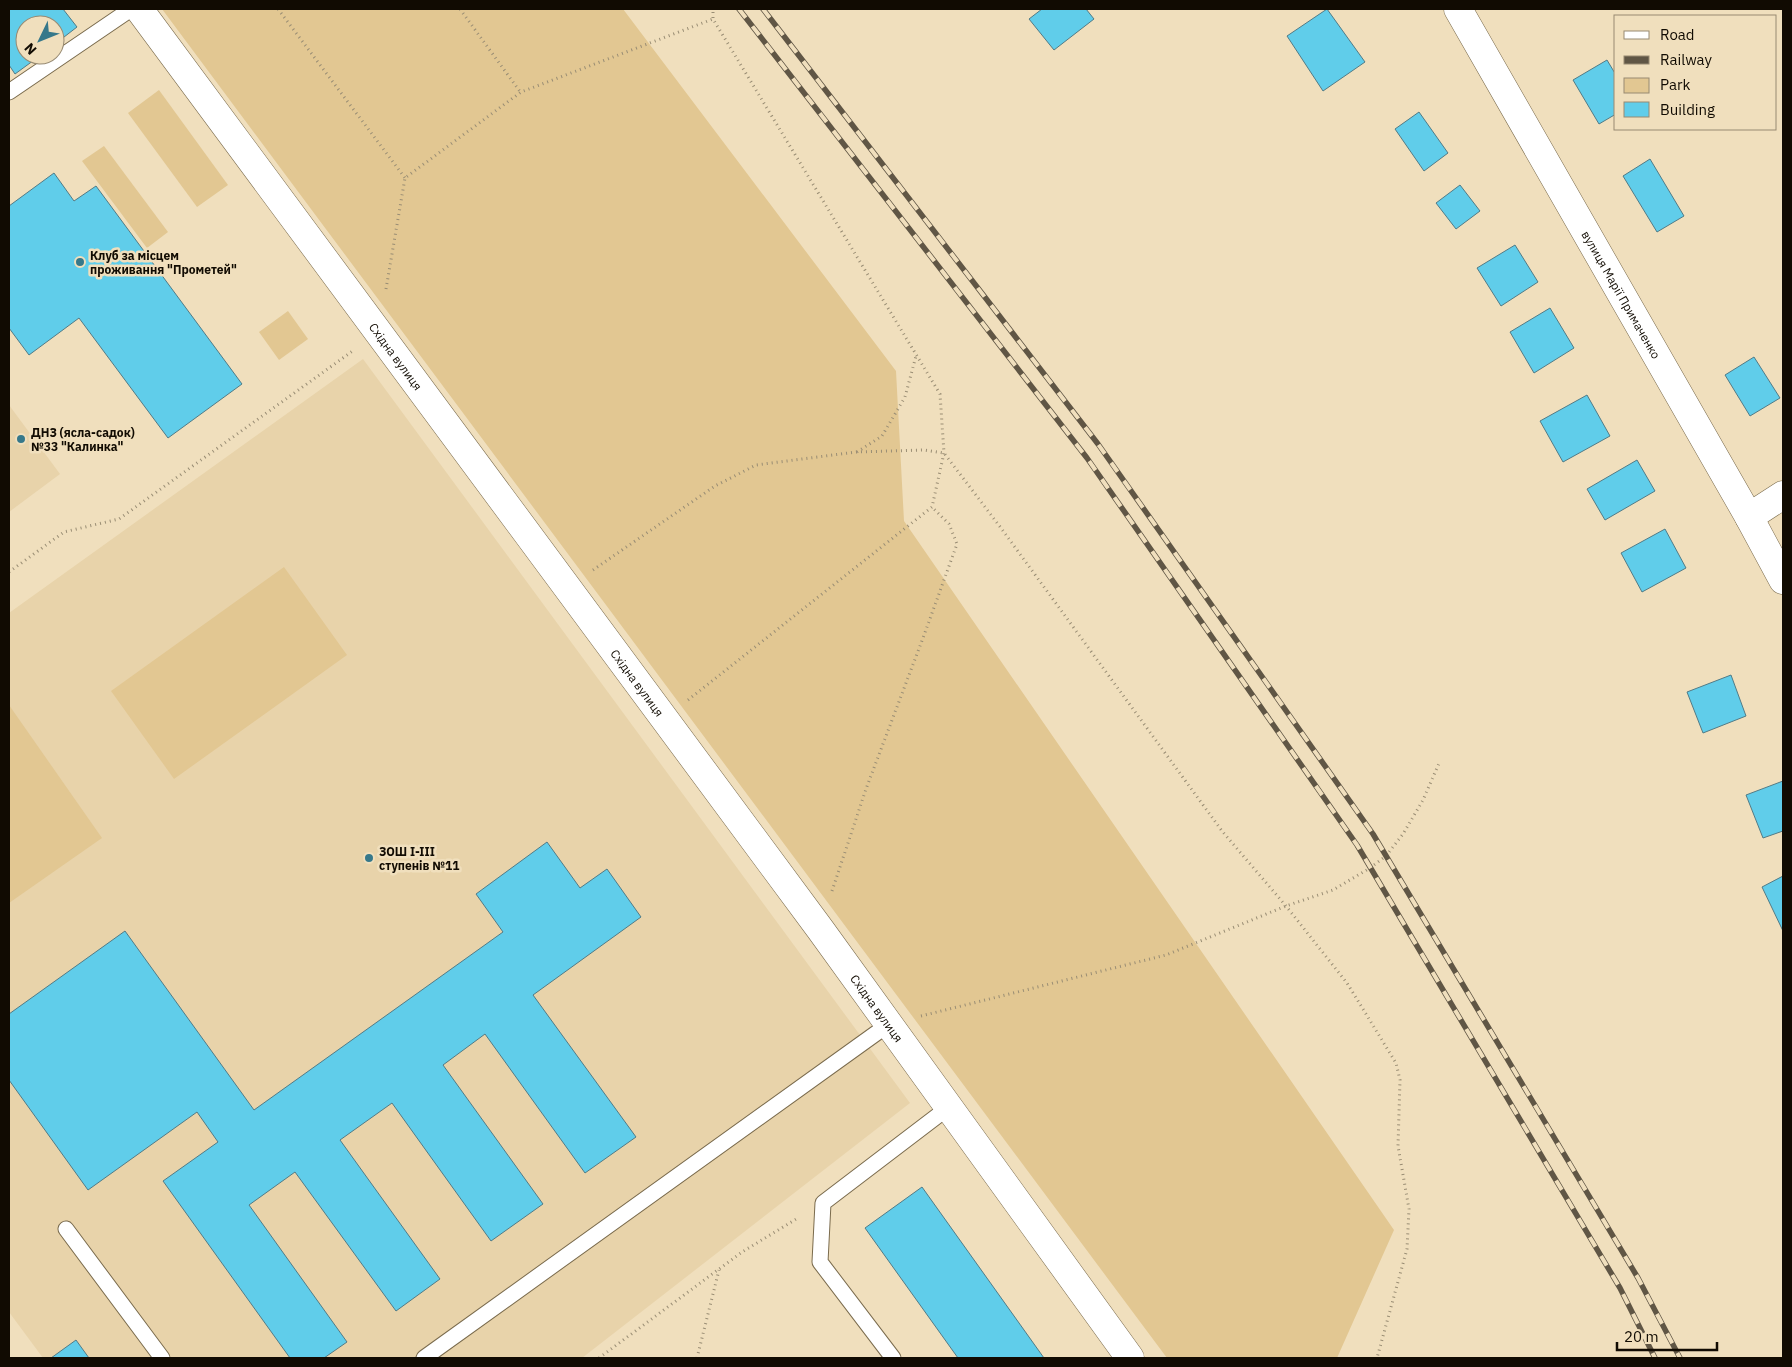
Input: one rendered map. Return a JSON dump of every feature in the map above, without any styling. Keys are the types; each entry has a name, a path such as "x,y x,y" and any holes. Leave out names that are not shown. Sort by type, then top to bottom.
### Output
{"street":[{"name":"Східна вулиця","path":"139,9 820,929 1130,1358"},
{"name":"вулиця Марії Примаченко","path":"1458,9 1749,516 1783,580"},
{"path":"1749,516 1783,495"}],"lane":[{"path":"9,92 130,9"},
{"path":"424,1358 889,1024"},
{"path":"893,1358 820,1262 823,1203 949,1107"},
{"path":"66,1229 162,1358"}],"path":[{"path":"278,9 405,178"},
{"path":"460,9 522,92"},
{"path":"665,719 932,507 944,453 940,394 712,19 713,9"},
{"path":"9,572 64,532 119,519 379,332 405,178 522,92 712,19"},
{"path":"856,452 882,436 905,397 916,356"},
{"path":"568,588 715,486 756,465 856,452 924,450 944,453 1222,831 1286,906 1347,983 1396,1063 1400,1080 1398,1146 1409,1210 1407,1249 1377,1358"},
{"path":"820,929 866,788 957,544 949,524 932,507"},
{"path":"889,1024 1166,955 1286,906 1333,890 1386,856 1403,834 1418,808 1440,761"},
{"path":"598,1358 742,1252 823,1203"},
{"path":"697,1358 719,1269"}],"shaded area":[{"name":"ЗОШ І-ІІІ ступенів №11","path":"363,359 910,1103 582,1358 43,1358 9,1312 9,613"},
{"name":"ДНЗ (ясла-садок) №33 \"Калинка\"","path":"9,405 60,474 9,512"}],"green space":[{"path":"162,9 623,9 896,371 904,521 1394,1230 1337,1358 1167,1358"},
{"path":"159,90 228,185 197,207 128,113"},
{"path":"104,146 168,232 147,248 82,161"},
{"path":"288,311 308,339 279,360 259,332"},
{"path":"284,567 347,655 174,779 111,691"},
{"path":"9,705 102,838 9,903"}],"building":[{"path":"9,9 63,9 77,27 65,36 65,15 15,15 15,65 27,65 15,74 9,65"},
{"path":"1042,9 1086,9 1094,19 1054,50 1029,19"},
{"path":"1327,9 1365,62 1323,91 1287,36"},
{"path":"1607,60 1614,72 1614,115 1599,124 1573,80"},
{"path":"1419,112 1448,153 1424,171 1395,129"},
{"path":"1650,159 1684,216 1657,232 1623,176"},
{"name":"Клуб за місцем проживання \"Прометей\"","path":"54,173 74,201 96,186 242,384 168,438 79,318 29,355 9,328 9,206"},
{"path":"1460,185 1480,211 1456,229 1436,203"},
{"path":"1515,245 1538,282 1501,306 1477,268"},
{"path":"1550,308 1574,348 1534,373 1510,332"},
{"path":"1754,357 1780,398 1750,416 1725,375"},
{"path":"1587,395 1610,436 1563,462 1540,421"},
{"path":"1637,460 1655,491 1605,520 1587,489"},
{"path":"1665,529 1686,568 1642,592 1621,553"},
{"path":"1731,675 1746,716 1703,733 1687,692"},
{"path":"1783,781 1783,831 1763,838 1746,795"},
{"path":"547,842 580,888 607,869 641,917 533,995 636,1137 585,1173 485,1034 443,1065 543,1204 491,1241 392,1103 340,1140 440,1279 396,1311 295,1172 249,1205 347,1342 324,1358 290,1358 163,1181 218,1142 197,1112 88,1190 9,1080 9,1014 125,931 254,1110 503,932 476,894"},
{"path":"1783,876 1783,931 1762,887"},
{"path":"922,1187 1044,1358 958,1358 865,1228"},
{"path":"76,1340 89,1358 51,1358"}],"railway":[{"path":"739,9 1087,458 1357,845 1620,1288 1655,1358"},
{"path":"763,9 1098,444 1373,834 1638,1278 1680,1358"}],"place":[{"name":"Клуб за місцем проживання \"Прометей\"","path":"80,262"},
{"name":"ДНЗ (ясла-садок) №33 \"Калинка\"","path":"21,439"},
{"name":"ЗОШ І-ІІІ ступенів №11","path":"369,858"}]}
